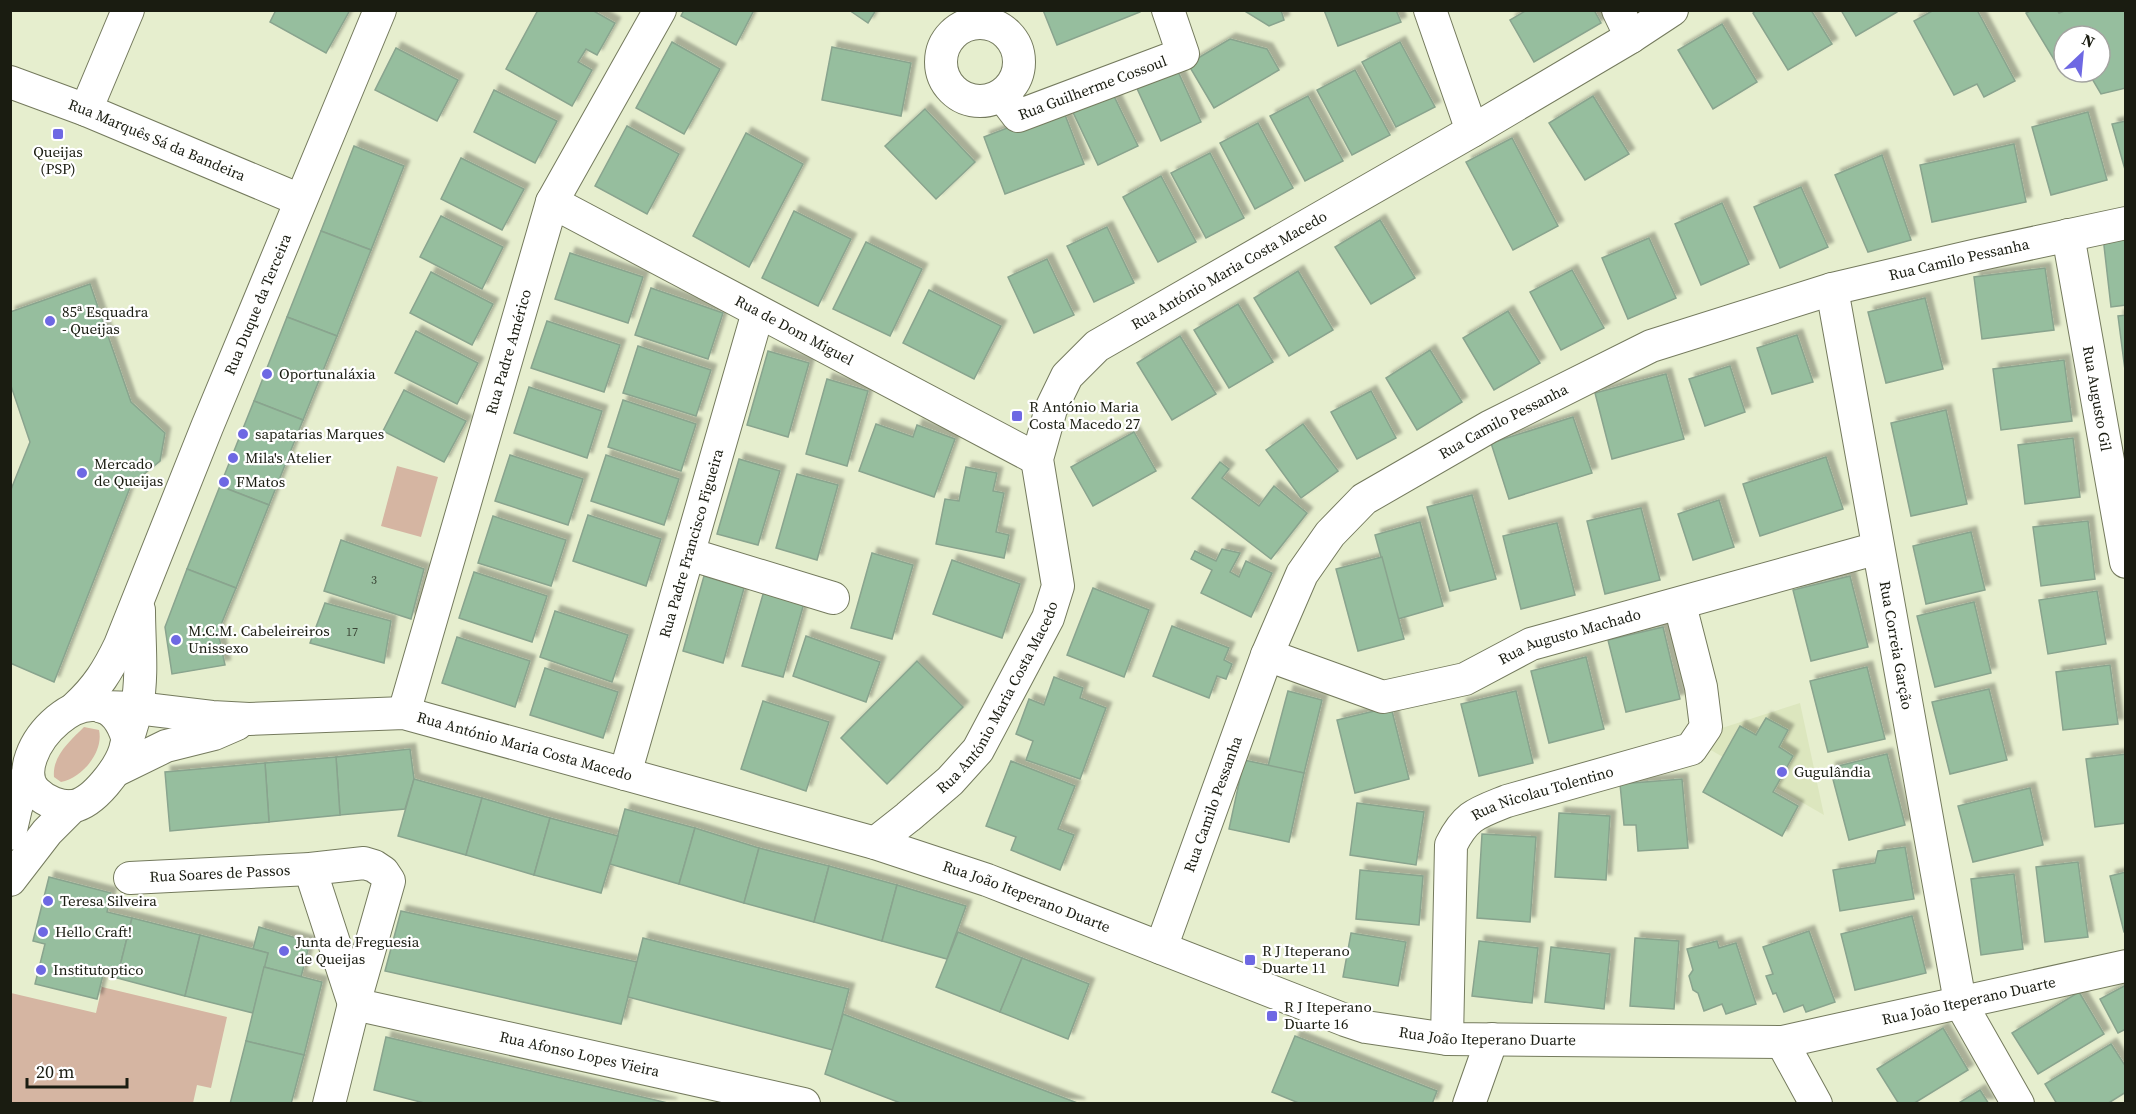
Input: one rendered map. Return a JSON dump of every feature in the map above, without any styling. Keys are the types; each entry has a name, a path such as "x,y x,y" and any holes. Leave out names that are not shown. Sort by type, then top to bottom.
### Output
{"street":[{"path":"86,110 128,10"},
{"name":"Rua Duque da Terceira","path":"89,707 94,691 109,668 139,601 207,427 380,10"},
{"name":"Rua Padre Américo","path":"404,713 552,202 660,10"},
{"name":"Rua Guilherme Cossoul","path":"1002,95 1018,116 1183,54 1168,10"},
{"path":"1430,10 1472,130"},
{"name":"Rua António Maria Costa Macedo","path":"89,707 132,723 212,717 249,719 404,713 875,843 950,781 978,750 1048,618 1058,585 1037,459 1051,409 1067,376 1097,346 1472,130 1625,24 1672,10"},
{"name":"Rua Marquês Sá da Bandeira","path":"10,82 86,110 300,200"},
{"name":"Rua de Dom Miguel","path":"552,202 1037,459"},
{"name":"Rua Camilo Pessanha","path":"1161,948 1267,655 1302,574 1330,534 1364,499 1489,427 1651,346 1832,289 2126,223"},
{"name":"Rua Augusto Gil","path":"2068,235 2126,562"},
{"name":"Rua Correia Garção","path":"1832,289 1960,1002 2018,1104"},
{"name":"Rua Padre Francisco Figueira","path":"625,774 758,312"},
{"name":"Rua Augusto Machado","path":"1267,655 1383,697 1465,679 1531,644 1878,548"},
{"path":"689,554 833,597"},
{"name":"Rua Duque da Terceira","path":"132,723 141,668 139,601"},
{"name":"Rua Nicolau Tolentino","path":"1447,1039 1451,845 1460,828 1478,812 1507,801 1691,749 1706,727 1701,687 1680,604"},
{"path":"10,834 22,768 49,728 61,717 89,707"},
{"name":"Rua António Maria Costa Macedo","path":"115,771 166,746 214,734 249,719"},
{"path":"10,880 47,832 73,806 84,802 98,791 115,771 124,752 132,723"},
{"path":"22,768 33,789 43,798 57,804 73,806"},
{"name":"Rua João Iteperano Duarte","path":"875,843 987,880 1366,1027 1447,1039 1782,1042 2126,966"},
{"name":"Rua Soares de Passos","path":"130,878 310,869 364,863 383,872 389,881 354,1004 329,1104"},
{"name":"Rua Soares de Passos","path":"310,869 354,1004"},
{"name":"Rua Afonso Lopes Vieira","path":"354,1004 665,1071 804,1104"},
{"path":"1469,1104 1492,1040"},
{"path":"1782,1042 1816,1104"}],"shaded area":[{"path":"397,466 438,477 421,537 381,526"},
{"name":"Gugulândia","path":"1800,703 1824,815 1709,749 1722,728"},
{"path":"84,727 99,730 100,738 95,755 84,770 69,780 61,782 54,777 56,762 63,749"},
{"path":"102,987 227,1017 211,1088 197,1085 193,1103 11,1103 11,993 96,1013"}],"building":[{"path":"276,10 350,10 326,53 270,22"},
{"path":"538,10 592,10 615,23 597,55 586,49 578,62 592,70 572,106 506,69"},
{"path":"684,10 754,10 736,45 681,16"},
{"path":"849,10 876,10 868,23"},
{"path":"1043,10 1140,10 1140,12 1057,45"},
{"path":"1243,10 1281,10 1284,20 1269,26"},
{"path":"1324,10 1396,10 1401,22 1338,46"},
{"path":"1527,10 1594,10 1601,23 1534,62 1510,20"},
{"path":"1756,10 1811,10 1832,44 1788,70 1753,13"},
{"path":"1841,10 1897,10 1897,12 1856,36"},
{"path":"1934,10 1977,10 2015,81 1984,97 1977,84 1954,95 1914,21"},
{"path":"2032,10 2057,10 2059,13 2067,10 2126,10 2126,88 2101,94 2095,84 2112,84 2112,24 2052,24 2052,56 2026,13"},
{"path":"1722,24 1757,82 1713,109 1678,50"},
{"path":"1230,39 1267,49 1279,70 1214,108 1188,64"},
{"path":"672,42 720,69 684,134 636,108"},
{"path":"1400,42 1435,107 1396,127 1362,62"},
{"path":"832,47 911,63 901,116 822,100"},
{"path":"396,48 458,80 437,121 375,90"},
{"path":"1175,65 1201,122 1161,141 1135,84"},
{"path":"1355,70 1390,135 1352,155 1317,90"},
{"path":"494,90 557,121 535,163 474,132"},
{"path":"1111,90 1138,146 1098,165 1071,108"},
{"path":"1308,96 1343,161 1305,181 1270,116"},
{"path":"1593,96 1629,154 1585,180 1549,123"},
{"path":"1062,107 1084,164 1005,194 984,137"},
{"path":"925,109 975,162 936,199 885,146"},
{"path":"2088,112 2107,180 2051,195 2032,127"},
{"path":"2126,121 2126,173 2112,124"},
{"path":"1258,123 1293,188 1255,209 1220,143"},
{"path":"627,126 679,154 647,214 595,186"},
{"path":"746,133 803,164 749,267 693,236"},
{"path":"1512,138 1558,226 1513,250 1466,162"},
{"path":"2014,144 2026,202 1932,222 1920,165"},
{"path":"354,146 404,166 371,250 321,231"},
{"path":"1210,153 1244,218 1206,238 1171,173"},
{"path":"1882,155 1911,240 1868,252 1835,175"},
{"path":"461,158 524,189 502,230 441,199"},
{"path":"1161,176 1196,242 1158,262 1123,197"},
{"path":"1801,187 1828,247 1780,268 1754,207"},
{"path":"1722,203 1749,264 1701,285 1675,224"},
{"path":"794,211 851,239 818,306 762,278"},
{"path":"441,216 503,247 482,289 420,257"},
{"path":"1380,220 1415,278 1371,304 1335,247"},
{"path":"1107,227 1134,283 1094,302 1067,246"},
{"path":"321,231 371,250 337,336 287,317"},
{"path":"2126,234 2126,305 2111,307 2103,237"},
{"path":"1649,238 1676,298 1628,319 1602,258"},
{"path":"866,242 922,269 890,336 833,309"},
{"path":"570,253 643,277 628,323 555,299"},
{"path":"1047,259 1074,315 1034,333 1008,277"},
{"path":"2045,268 2054,330 1982,339 1974,277"},
{"path":"1572,270 1604,328 1561,350 1530,292"},
{"path":"1298,271 1333,330 1289,356 1254,298"},
{"path":"431,272 493,304 472,345 410,313"},
{"name":"Mercado de Queijas","path":"90,284 131,402 165,433 160,461 131,485 54,682 10,663 10,492 30,442 10,383 10,312"},
{"path":"651,288 723,313 708,359 635,335"},
{"path":"929,290 1001,326 974,379 903,343"},
{"path":"1925,298 1943,369 1886,383 1868,312"},
{"path":"1238,304 1273,362 1229,388 1194,330"},
{"path":"1508,311 1540,363 1494,390 1463,338"},
{"path":"2126,315 2126,378 2118,316"},
{"path":"287,317 337,336 303,420 254,401"},
{"path":"547,321 620,345 604,392 531,368"},
{"path":"416,331 478,363 457,404 395,373"},
{"path":"1797,335 1813,382 1772,394 1757,348"},
{"path":"1180,336 1216,394 1172,420 1137,363"},
{"path":"638,346 711,370 696,416 623,393"},
{"path":"1430,350 1462,402 1417,430 1386,378"},
{"path":"768,351 809,363 788,437 747,425"},
{"path":"2064,360 2072,421 2001,430 1993,369"},
{"path":"1730,366 1745,412 1705,426 1689,379"},
{"path":"1666,374 1684,439 1612,459 1595,393"},
{"path":"827,379 868,391 847,466 806,454"},
{"path":"529,387 602,411 587,458 514,433"},
{"path":"404,390 466,421 444,462 383,431"},
{"path":"1371,391 1396,438 1357,459 1331,412"},
{"path":"623,400 696,424 681,471 608,447"},
{"path":"254,401 303,420 269,505 220,486"},
{"path":"1946,410 1967,504 1911,516 1891,423"},
{"path":"1573,417 1592,473 1509,499 1491,443"},
{"path":"876,424 913,437 917,425 955,439 934,497 859,471"},
{"path":"1303,424 1338,471 1301,498 1266,450"},
{"path":"1134,432 1156,471 1093,506 1071,467"},
{"path":"2073,438 2080,497 2025,504 2018,445"},
{"path":"510,455 583,479 568,525 495,501"},
{"path":"606,455 679,479 664,525 591,501"},
{"path":"1826,457 1843,509 1760,536 1743,484"},
{"path":"739,459 780,471 758,545 717,534"},
{"path":"1220,462 1229,469 1222,478 1259,506 1274,486 1307,513 1271,559 1192,498"},
{"path":"966,467 997,473 993,491 1004,493 996,532 1009,535 1004,558 936,544 945,499 959,501"},
{"path":"797,474 838,485 817,560 776,548"},
{"path":"220,486 269,505 236,588 187,569"},
{"path":"1472,495 1496,579 1450,591 1427,507"},
{"path":"1719,500 1734,547 1693,560 1678,514"},
{"path":"1641,508 1660,580 1605,594 1587,521"},
{"path":"588,515 661,539 646,586 573,561"},
{"path":"493,516 566,540 551,586 478,563"},
{"path":"2088,521 2095,579 2041,586 2033,527"},
{"path":"1420,522 1443,606 1398,619 1375,535"},
{"path":"1557,523 1575,595 1521,609 1503,536"},
{"path":"1971,532 1985,590 1926,604 1913,546"},
{"path":"341,540 424,569 411,619 324,591"},
{"path":"1222,549 1240,553 1230,572 1239,577 1246,561 1272,573 1251,617 1201,593 1212,570 1191,559 1195,551 1216,561"},
{"path":"872,553 913,565 892,639 851,628"},
{"path":"1382,557 1404,639 1358,651 1336,569"},
{"path":"952,560 1020,584 1002,638 933,614"},
{"path":"187,569 236,588 218,632 225,665 172,674 165,627"},
{"path":"474,572 547,596 532,642 459,618"},
{"path":"704,576 744,588 723,663 683,651"},
{"path":"1850,576 1868,647 1811,661 1793,590"},
{"path":"1093,588 1149,610 1124,677 1067,655"},
{"path":"764,591 804,603 783,677 742,666"},
{"path":"2097,591 2106,644 2048,654 2039,600"},
{"path":"1974,602 1991,673 1935,687 1917,616"},
{"path":"325,603 391,621 384,663 310,643"},
{"path":"555,611 628,635 612,682 540,657"},
{"path":"1172,626 1229,648 1224,660 1232,664 1226,679 1217,676 1209,698 1153,676"},
{"path":"1663,627 1680,699 1626,712 1608,640"},
{"path":"806,636 880,662 866,702 793,676"},
{"path":"457,637 530,661 515,707 442,683"},
{"path":"1586,657 1604,729 1549,743 1531,671"},
{"path":"917,661 963,707 887,784 841,738"},
{"path":"2110,665 2118,724 2063,730 2056,672"},
{"path":"1867,667 1885,739 1828,752 1810,681"},
{"path":"545,668 618,692 603,738 530,715"},
{"path":"1054,677 1083,688 1080,698 1106,708 1080,779 1026,760 1033,741 1016,734 1029,699 1044,705"},
{"path":"1989,689 2007,760 1950,774 1932,702"},
{"path":"1288,691 1322,700 1304,773 1268,766"},
{"path":"1516,691 1533,763 1479,776 1461,704"},
{"path":"763,701 829,722 806,791 741,769"},
{"path":"1391,707 1409,779 1355,793 1337,720"},
{"path":"1766,718 1788,730 1779,747 1793,756 1773,792 1798,806 1782,836 1703,792 1740,726 1756,735"},
{"path":"410,749 414,779 405,809 340,815 336,757"},
{"path":"1887,754 1905,825 1849,840 1830,768"},
{"path":"2126,754 2126,823 2095,827 2086,759"},
{"path":"336,757 340,815 269,822 265,763"},
{"path":"1244,760 1304,773 1289,842 1229,829"},
{"path":"1011,761 1075,786 1058,829 1074,835 1060,870 1011,850 1016,837 986,826"},
{"path":"265,763 269,822 170,831 165,772"},
{"path":"414,779 482,798 466,855 398,836"},
{"path":"1682,779 1688,848 1638,851 1636,825 1624,825 1620,784"},
{"path":"2030,788 2043,845 1973,862 1958,806"},
{"path":"482,798 550,818 534,875 466,855"},
{"path":"1357,803 1424,812 1416,865 1350,855"},
{"path":"625,809 695,828 679,884 610,864"},
{"path":"1559,813 1610,816 1606,880 1555,877"},
{"path":"550,818 618,836 601,893 534,875"},
{"path":"695,828 759,848 744,903 679,884"},
{"path":"1482,834 1536,837 1530,922 1477,918"},
{"path":"1905,847 1914,899 1840,911 1833,870 1875,863 1878,851"},
{"path":"759,848 829,866 814,922 744,903"},
{"path":"2078,862 2088,937 2045,942 2036,867"},
{"path":"829,866 897,885 882,941 814,922"},
{"path":"1360,870 1423,876 1419,925 1356,919"},
{"path":"2126,872 2126,932 2124,932 2110,876"},
{"path":"2014,874 2023,949 1981,955 1971,879"},
{"path":"49,877 111,893 107,912 132,918 117,978 103,975 97,999 35,984 45,944 33,941"},
{"path":"897,885 966,906 947,959 882,941"},
{"path":"401,911 637,962 621,1024 385,971"},
{"path":"1912,916 1926,973 1855,990 1841,934"},
{"path":"132,918 200,935 185,996 117,978"},
{"name":"Junta de Freguesia de Queijas","path":"259,927 310,942 301,977 264,967 268,953 253,949"},
{"path":"1809,931 1835,1002 1806,1012 1803,1005 1784,1012 1766,976 1773,974 1763,947"},
{"path":"958,932 1022,958 1000,1012 936,987"},
{"path":"1351,933 1406,942 1398,986 1343,977"},
{"path":"200,935 268,953 253,1013 185,996"},
{"path":"643,938 849,989 833,1050 628,997"},
{"path":"1635,938 1679,941 1674,1009 1630,1006"},
{"path":"1479,941 1538,948 1532,1003 1472,996"},
{"path":"1717,941 1719,948 1736,943 1756,1004 1726,1014 1722,1004 1704,1011 1698,993 1693,990 1689,976 1693,970 1687,949"},
{"path":"1551,947 1610,954 1604,1009 1545,1002"},
{"path":"1022,958 1089,984 1068,1039 1000,1012"},
{"path":"264,967 322,982 304,1055 246,1041"},
{"path":"2126,985 2126,1029 2118,1033 2100,999"},
{"path":"2079,992 2104,1034 2038,1074 2012,1033"},
{"path":"843,1014 1080,1104 903,1104 825,1074"},
{"path":"1943,1028 1968,1070 1913,1104 1899,1104 1877,1069"},
{"path":"1295,1036 1437,1091 1432,1104 1301,1104 1272,1092"},
{"path":"386,1037 672,1104 428,1104 374,1090"},
{"path":"246,1041 304,1055 291,1104 230,1104"},
{"path":"2111,1044 2126,1067 2126,1092 2107,1104 2057,1104 2045,1084"},
{"path":"1980,1090 1989,1104 1957,1104"}],"place":[{"name":"Queijas (PSP)","path":"58,134"},
{"name":"85ª Esquadra - Queijas","path":"50,321"},
{"name":"Oportunaláxia","path":"267,374"},
{"name":"R António Maria Costa Macedo 27","path":"1017,416"},
{"name":"sapatarias Marques","path":"243,434"},
{"name":"Mila's Atelier","path":"233,458"},
{"name":"Mercado de Queijas","path":"82,473"},
{"name":"FMatos","path":"224,482"},
{"name":"M.C.M. Cabeleireiros Unissexo","path":"176,640"},
{"name":"Gugulândia","path":"1782,772"},
{"name":"Teresa Silveira","path":"48,901"},
{"name":"Hello Craft!","path":"43,932"},
{"name":"Junta de Freguesia de Queijas","path":"284,951"},
{"name":"R J Iteperano Duarte 11","path":"1250,960"},
{"name":"Institutoptico","path":"41,970"},
{"name":"R J Iteperano Duarte 16","path":"1272,1016"}]}
